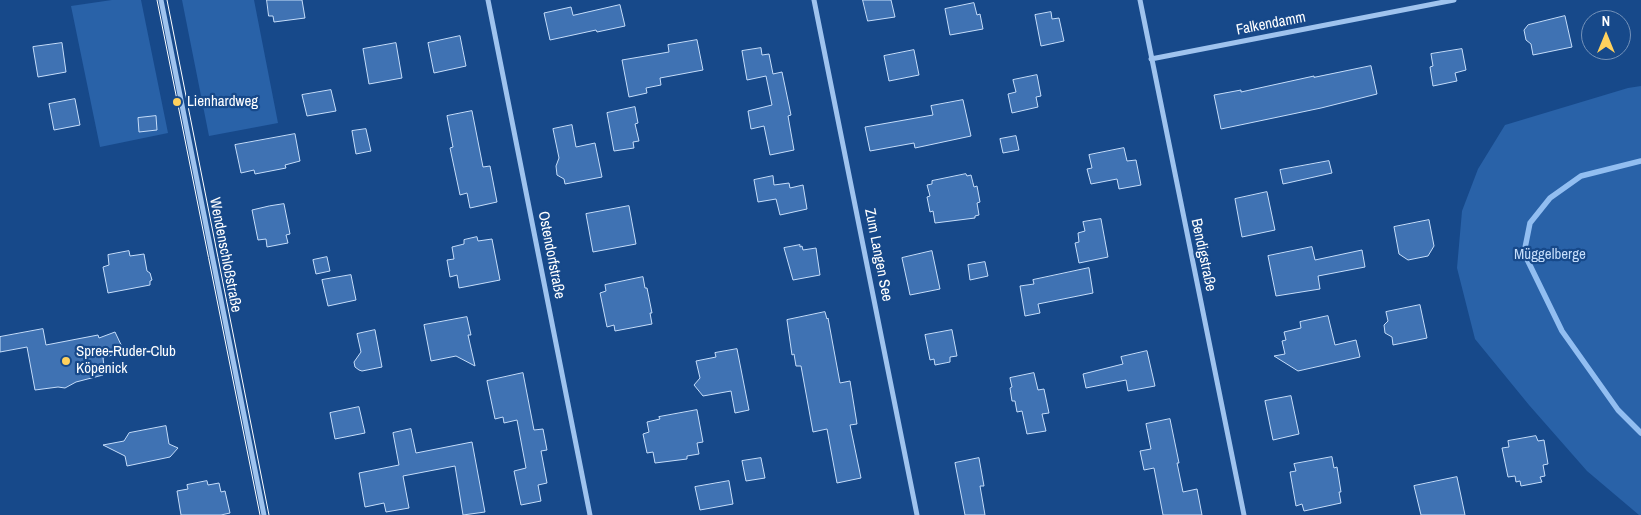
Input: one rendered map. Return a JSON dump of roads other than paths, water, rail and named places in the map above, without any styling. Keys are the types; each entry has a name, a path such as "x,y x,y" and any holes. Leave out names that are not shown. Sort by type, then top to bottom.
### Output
{"street":[{"name":"Wendenschloßstraße","path":"161,0 264,515"},
{"name":"Ostendorfstraße","path":"488,0 590,515"},
{"name":"Zum Langen See","path":"814,0 917,515"},
{"name":"Bendigstraße","path":"1140,0 1244,515"},
{"name":"Falkendamm","path":"1151,60 1454,0"}],"waterway":[{"path":"1641,161 1581,176 1550,198 1530,223 1524,253 1562,331 1618,410 1641,433"}],"tram line":[{"path":"157,0 260,515"},
{"path":"167,0 269,515"}],"place":[{"name":"Lienhardweg","path":"177,102"},
{"name":"Spree-Ruder-Club Köpenick","path":"66,361"}],"park label":[{"name":"Müggelberge","path":"1550,255"}]}
